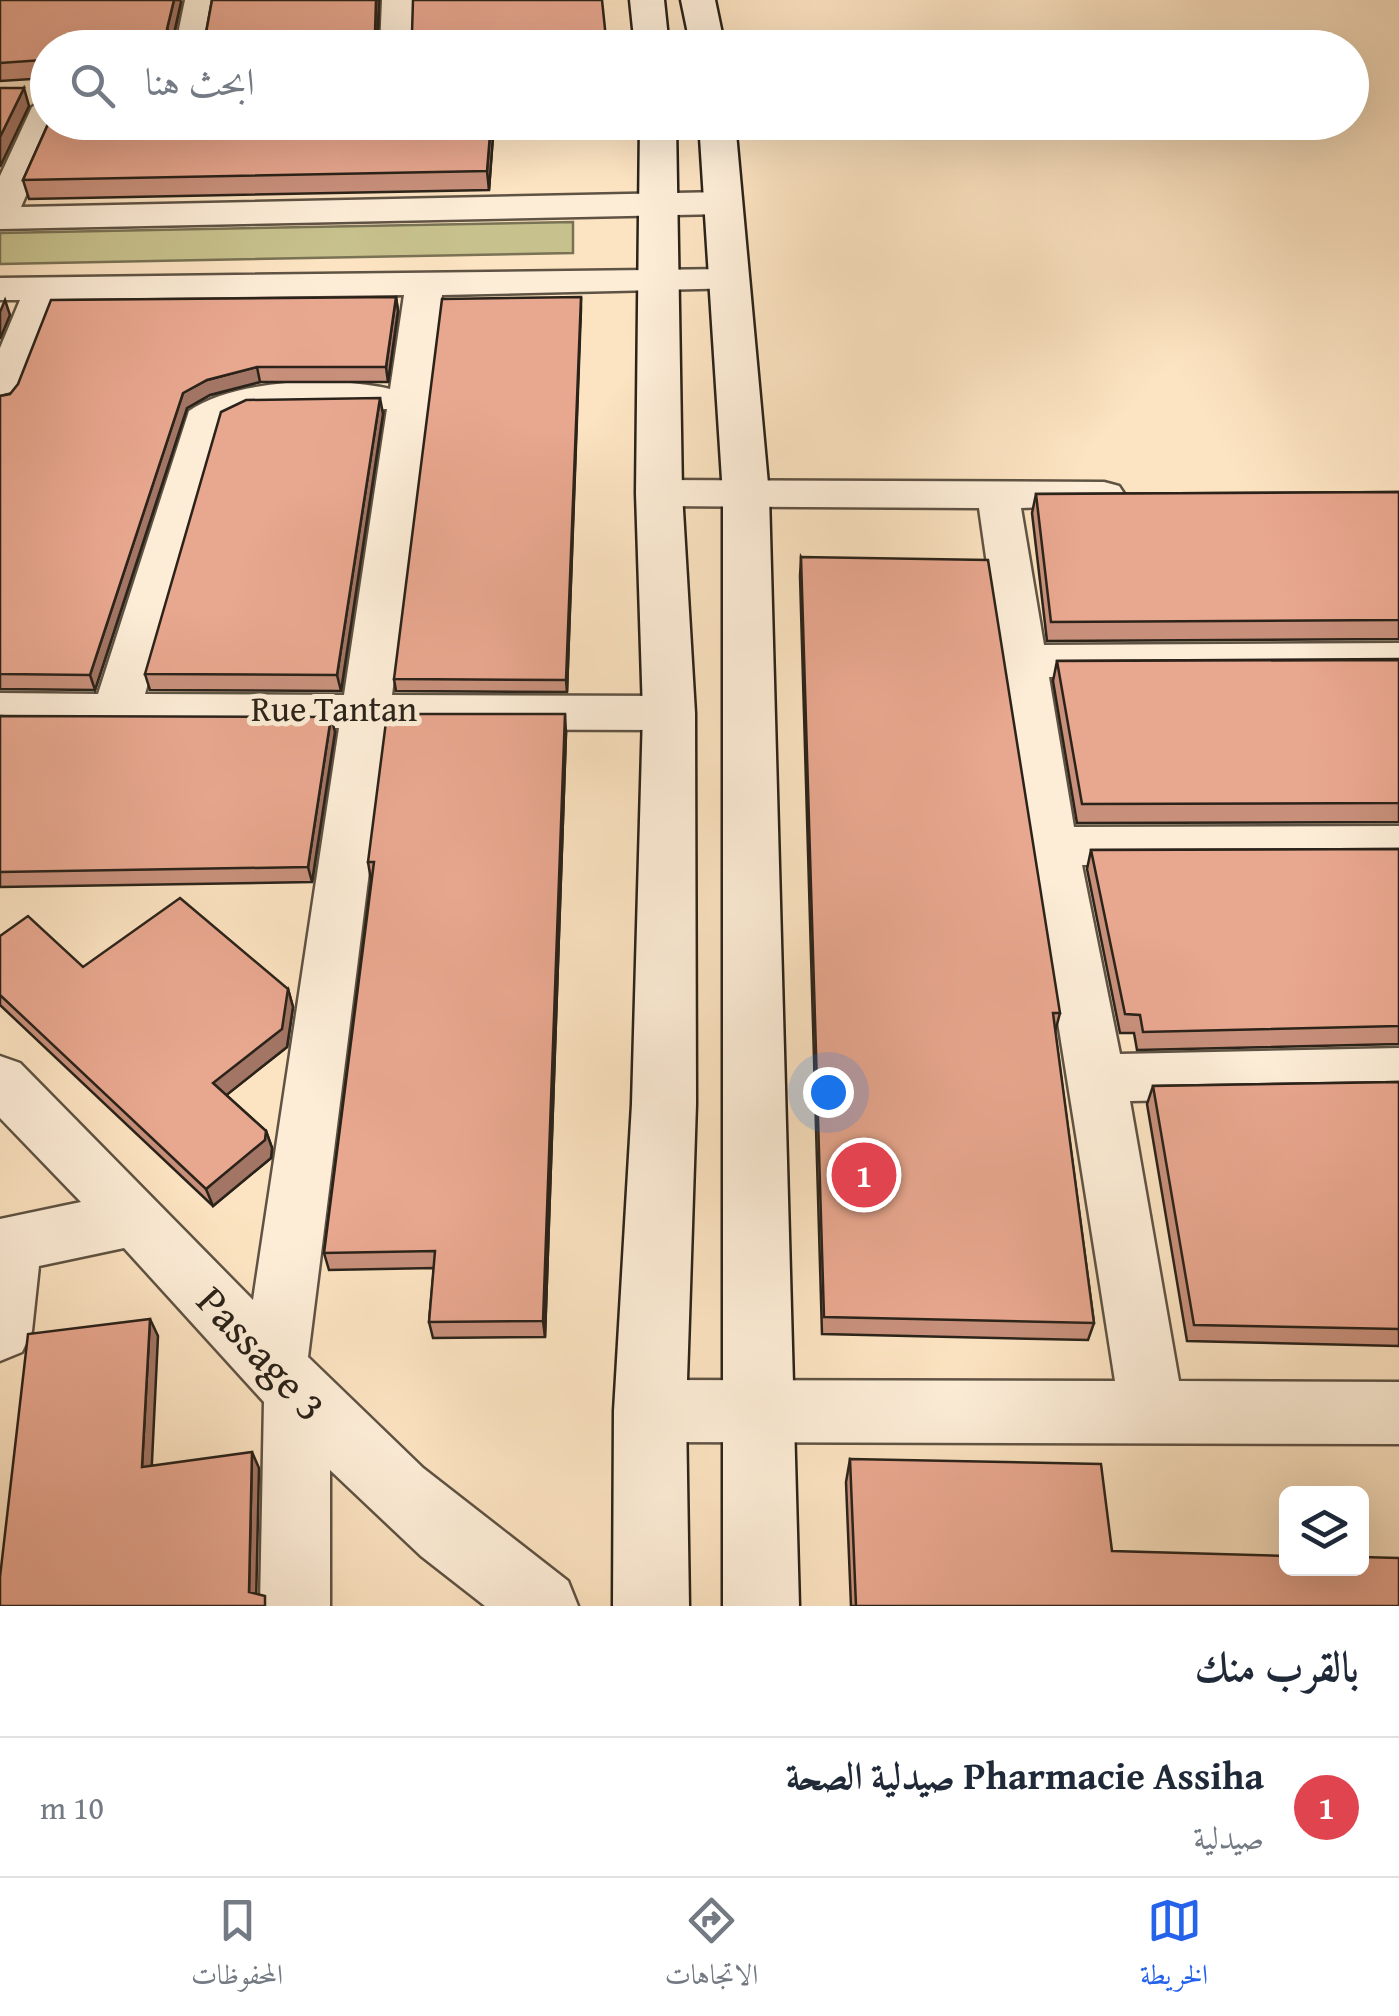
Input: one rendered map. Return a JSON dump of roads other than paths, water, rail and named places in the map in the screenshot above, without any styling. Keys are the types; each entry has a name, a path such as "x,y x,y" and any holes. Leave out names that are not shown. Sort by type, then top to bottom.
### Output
{"main road":[{"path":"646,0 650,30"},
{"path":"698,0 704,30"},
{"path":"651,1606 650,1411 664,1104 668,712 659,494 659,140"},
{"path":"718,140 746,495 761,1606"}],"street":[{"path":"194,30 200,0"},
{"path":"396,30 397,0"},
{"path":"30,120 0,216 723,203"},
{"path":"0,289 728,280"},
{"path":"295,1606 286,1380 425,281"},
{"path":"0,397 42,288"},
{"path":"117,709 203,420 212,411 245,399 410,399"},
{"path":"659,494 1147,495"},
{"path":"998,495 1052,846 1097,1078 1152,1411"},
{"path":"1026,661 1399,659"},
{"name":"Rue Tantan","path":"0,710 368,708 668,712"},
{"path":"1052,846 1399,845"},
{"path":"1097,1078 1399,1072"},
{"name":"Passage 3","path":"0,1080 420,1515 542,1606"},
{"path":"0,1330 6,1246 136,1218"},
{"path":"650,1411 1399,1414"}],"place":[{"name":"Pharmacie Assiha صيدلية الصحة","path":"864,1175"}]}
